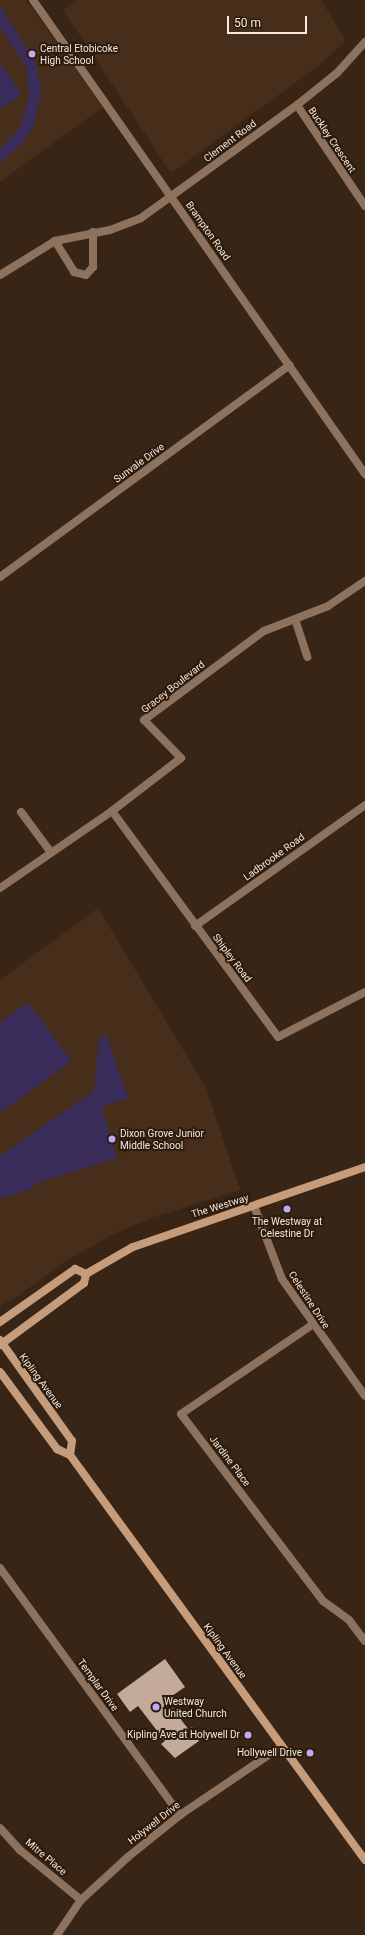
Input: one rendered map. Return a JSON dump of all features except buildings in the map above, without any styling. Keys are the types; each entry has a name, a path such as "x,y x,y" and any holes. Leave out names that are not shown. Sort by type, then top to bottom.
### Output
{"main road":[{"name":"The Westway","path":"1,1343 84,1283 86,1274 147,1241 254,1206 365,1167"},
{"name":"The Westway","path":"0,1322 75,1269 86,1274"},
{"name":"Kipling Avenue","path":"1,1343 72,1440 70,1455"},
{"name":"Kipling Avenue","path":"0,1372 57,1449 70,1455 365,1860"}],"street":[{"name":"Brampton Road","path":"33,0 365,474"},
{"name":"Clement Road","path":"0,275 54,242 126,225 171,197 337,73 365,42"},
{"name":"Buckley Crescent","path":"297,104 365,206"},
{"path":"54,242 74,272 86,275 93,266 93,232"},
{"name":"Sunvale Drive","path":"0,577 290,365"},
{"name":"Gracey Boulevard","path":"0,888 50,851 112,811 181,758 144,720 264,631 328,606 365,581"},
{"path":"295,620 308,657"},
{"name":"Ladbrooke Road","path":"195,926 365,805"},
{"name":"Shipley Road","path":"112,811 278,1037 365,992"},
{"path":"21,812 50,851"},
{"name":"Celestine Drive","path":"254,1206 282,1279 312,1325 365,1396"},
{"name":"Jardine Place","path":"312,1325 181,1414 323,1601 349,1620 365,1641"},
{"name":"Templar Drive","path":"0,1568 180,1815"},
{"name":"Holywell Drive","path":"57,1935 81,1900 180,1815 282,1746"},
{"name":"Mitre Place","path":"0,1828 20,1850 81,1900"}],"shaded area":[{"name":"Central Etobicoke High School","path":"0,0 26,0 103,107 0,182"},
{"path":"78,0 321,0 346,41 317,67 171,173 63,10"},
{"path":"0,6 36,63 41,91 33,127 24,141 0,163 0,149 20,127 29,96 26,67 0,26"},
{"path":"0,62 22,95 0,109"},
{"name":"Dixon Grove Junior Middle School","path":"98,908 206,1088 240,1190 151,1218 110,1236 68,1260 11,1301 0,1305 0,980"},
{"path":"28,1002 71,1061 0,1113 0,1023"},
{"path":"106,1034 128,1098 101,1107 117,1158 33,1184 34,1188 0,1199 0,1156 94,1091 99,1037"}],"place":[{"name":"Central Etobicoke High School","path":"32,54"},
{"name":"Dixon Grove Junior Middle School","path":"112,1139"},
{"name":"The Westway at Celestine Dr","path":"287,1209"},
{"name":"Westway United Church","path":"156,1707"},
{"name":"Kipling Ave at Holywell Dr","path":"248,1735"},
{"name":"Hollywell Drive","path":"310,1753"}]}
